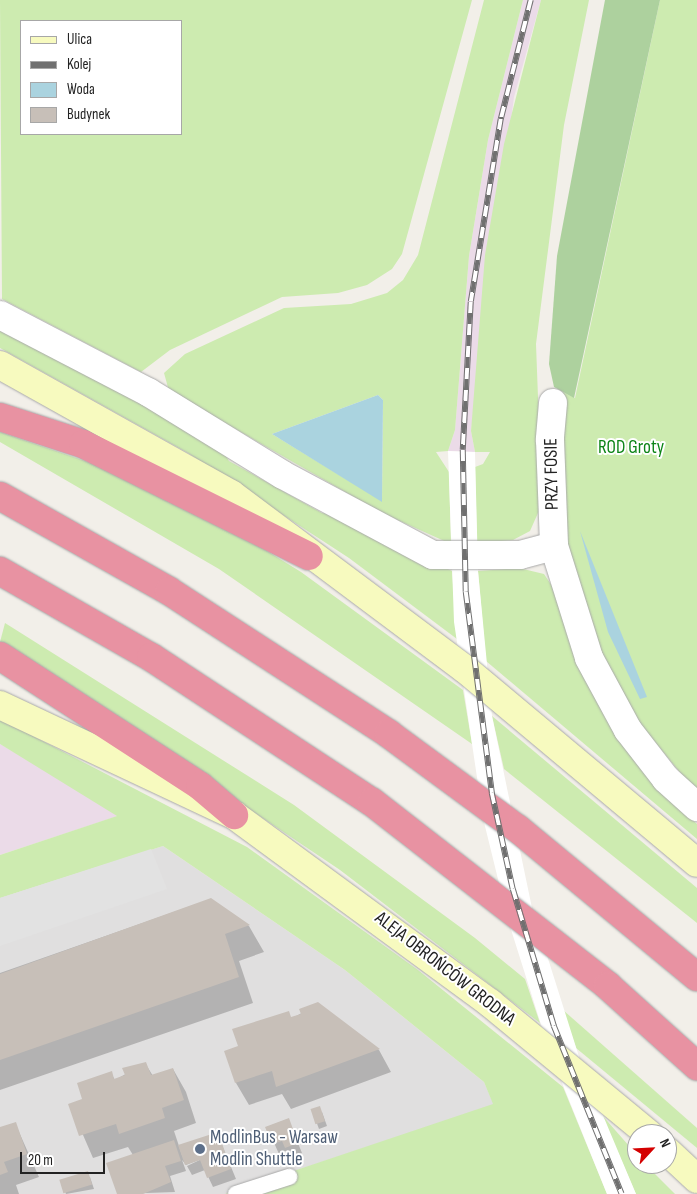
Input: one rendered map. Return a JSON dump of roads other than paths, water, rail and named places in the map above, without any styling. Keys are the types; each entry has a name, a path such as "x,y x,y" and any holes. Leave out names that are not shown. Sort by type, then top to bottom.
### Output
{"highway":[{"path":"0,417 82,444 309,556"},
{"path":"0,496 168,591 388,734 518,829 697,977"},
{"path":"0,571 151,657 313,760 600,980 697,1066"},
{"path":"0,656 200,786 234,815"}],"main road":[{"path":"0,365 231,494 309,556 465,670 697,863"},
{"name":"ALEJA OBROŃCÓW GRODNA","path":"0,705 234,815 474,991 637,1124"},
{"path":"677,1160 697,1179"}],"street":[{"path":"0,315 123,378 283,475 433,555 520,555 554,546"},
{"name":"PRZY FOSIE","path":"553,403 550,440 554,546 588,658 608,698 666,779 697,807"}],"lane":[{"path":"236,1194 289,1177"}],"water":[{"path":"378,395 383,400 382,502 272,434"},
{"path":"580,531 647,697 640,699 608,632"}],"railway":[{"path":"531,0 501,119 471,302 463,450 466,592 492,793 513,889 554,1026 622,1194"}],"place":[{"name":"ModlinBus - Warsaw Modlin Shuttle","path":"200,1149"}],"park label":[{"name":"ROD Groty","path":"631,448"}]}
